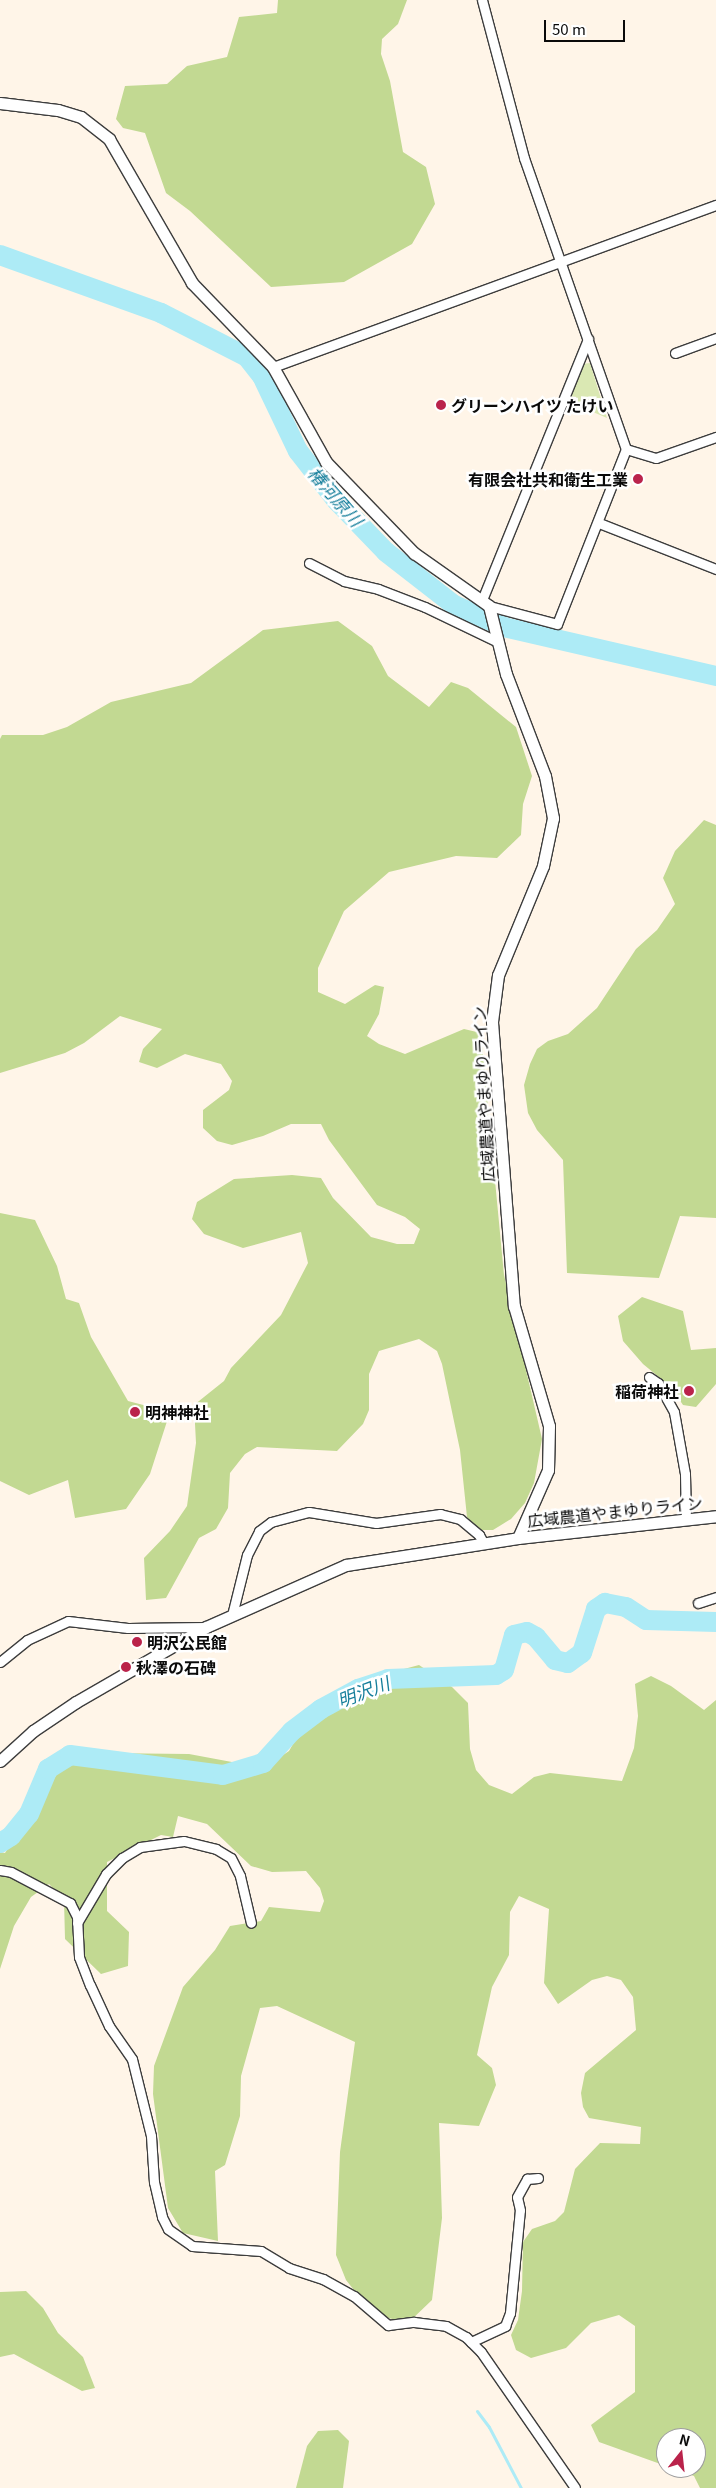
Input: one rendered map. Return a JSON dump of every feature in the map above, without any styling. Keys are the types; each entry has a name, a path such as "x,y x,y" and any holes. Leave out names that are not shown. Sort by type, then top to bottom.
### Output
{"street":[{"path":"0,103 58,110 95,125 120,154 192,283 272,366 326,462 345,486 414,553 485,603 557,624 599,522 626,449 524,158 482,0"},
{"path":"272,366 716,205"},
{"path":"675,353 716,338"},
{"path":"485,603 588,339"},
{"path":"626,449 656,458 716,437"},
{"path":"599,522 716,569"},
{"path":"309,563 344,581 378,589 495,636"},
{"name":"広域農道やまゆりライン","path":"485,603 545,776 553,818 544,866 498,975 492,1022 514,1306 549,1426 548,1470 518,1538"},
{"path":"649,1377 658,1383 674,1412 685,1474 686,1520"},
{"path":"232,1615 247,1555 259,1531 271,1522 299,1514 325,1513 376,1523 440,1514 460,1519 479,1535 484,1544"},
{"name":"広域農道やまゆりライン","path":"0,1761 32,1730 69,1706 206,1627 346,1565 518,1538 716,1516"},
{"path":"698,1604 716,1596"},
{"path":"0,1662 27,1640 68,1621 128,1628 206,1627"},
{"path":"77,1923 106,1874 122,1858 140,1847 184,1841 216,1848 231,1858 240,1876 251,1923"},
{"path":"0,1870 11,1872 70,1903 77,1923 79,1957 93,1993 109,2026 132,2059 151,2136 154,2182 162,2217 168,2229 192,2246 261,2251 288,2268 324,2279 354,2296 388,2325 414,2322 446,2326 471,2342 481,2352 575,2488"},
{"path":"471,2342 505,2326 510,2313 520,2210 517,2197 526,2180 538,2178"}],"green space":[{"path":"278,0 407,0 398,24 382,39 381,54 390,81 403,152 426,167 435,204 412,244 344,282 271,287 190,211 166,193 145,133 123,128 116,119 125,86 167,84 187,66 227,57 239,17 277,13"},
{"path":"590,363 607,418 567,401 582,364"},
{"path":"338,621 372,646 388,676 429,707 451,682 468,688 516,727 532,776 523,804 521,835 497,858 456,856 389,872 344,911 318,968 318,992 345,1004 375,985 384,987 379,1014 367,1036 379,1044 405,1054 464,1029 481,1033 504,1275 542,1439 534,1483 525,1503 511,1519 493,1530 478,1530 467,1517 460,1450 442,1364 437,1351 419,1339 379,1351 369,1374 369,1410 363,1424 337,1451 257,1447 245,1454 230,1473 228,1508 216,1529 199,1538 166,1598 146,1600 144,1558 170,1531 187,1506 196,1443 194,1405 224,1381 231,1368 281,1315 308,1263 301,1232 243,1248 204,1234 192,1219 197,1202 234,1179 292,1175 321,1178 333,1198 371,1237 397,1244 414,1244 420,1229 405,1217 377,1205 329,1140 321,1124 291,1124 263,1136 232,1145 217,1141 203,1128 203,1110 229,1090 232,1081 221,1064 185,1054 157,1068 139,1062 143,1049 162,1029 120,1016 84,1043 65,1053 0,1073 0,739 2,735 43,735 67,727 111,702 191,683 263,630"},
{"path":"704,820 716,825 716,1218 680,1216 659,1278 567,1273 563,1160 537,1130 528,1113 524,1085 530,1064 537,1049 548,1041 568,1034 597,1008 636,949 657,930 675,904 663,878 675,851"},
{"path":"0,1213 35,1220 57,1266 66,1299 79,1303 91,1337 128,1401 170,1412 150,1474 126,1509 75,1518 68,1480 29,1495 0,1481"},
{"path":"642,1297 683,1311 691,1350 716,1348 716,1384 696,1407 683,1405 671,1387 643,1364 623,1341 618,1316"},
{"path":"419,1665 452,1687 468,1703 470,1749 476,1770 489,1785 512,1794 534,1777 550,1773 622,1781 634,1748 638,1716 635,1684 651,1676 671,1686 704,1710 716,1700 716,2488 700,2488 695,2478 706,2478 706,2428 656,2428 656,2462 599,2442 591,2425 635,2392 635,2326 619,2315 591,2323 566,2348 531,2358 516,2350 511,2335 518,2320 522,2291 523,2242 532,2229 555,2221 564,2212 575,2169 600,2143 640,2144 641,2127 589,2118 583,2107 581,2093 585,2073 636,2030 633,1997 621,1980 607,1976 592,1980 558,2004 544,1983 549,1909 519,1896 510,1912 509,1955 492,1987 477,2055 492,2068 496,2085 479,2126 439,2123 442,2218 432,2300 408,2323 373,2314 346,2280 336,2255 340,2152 355,2042 277,2006 260,2008 241,2076 240,2116 225,2165 215,2171 218,2241 183,2233 168,2208 153,2094 154,2066 183,1987 215,1950 230,1926 261,1921 269,1907 320,1912 324,1901 320,1888 306,1871 272,1872 251,1866 207,1824 178,1816 173,1837 161,1835 107,1862 107,1911 129,1932 128,1966 101,1974 65,1939 64,1900 49,1884 31,1897 14,1926 0,1969 0,1852 5,1853 61,1768 101,1753 189,1754 264,1768 289,1751 315,1706 359,1681"},
{"path":"26,2291 43,2308 58,2333 83,2357 95,2388 82,2391 14,2354 0,2357 0,2292"},
{"path":"338,2430 349,2441 343,2488 296,2488 307,2446 318,2431"}],"waterway":[{"name":"椿河原川","path":"0,255 161,313 247,357 262,376 298,451 336,500 386,552 454,605 504,627 716,676"},
{"name":"明沢川","path":"0,1843 11,1836 29,1814 48,1769 70,1755 223,1775 263,1763 292,1731 321,1709 358,1689 388,1679 496,1675 504,1670 514,1635 527,1632 536,1637 555,1660 568,1663 582,1653 596,1609 605,1603 626,1607 646,1620 716,1622"},
{"path":"477,2411 489,2427 521,2488"}],"place":[{"name":"グリーンハイツ たけい","path":"441,405"},
{"name":"有限会社共和衛生工業","path":"638,479"},
{"name":"稲荷神社","path":"689,1391"},
{"name":"明神神社","path":"135,1412"},
{"name":"明沢公民館","path":"137,1642"},
{"name":"秋澤の石碑","path":"126,1667"}]}
